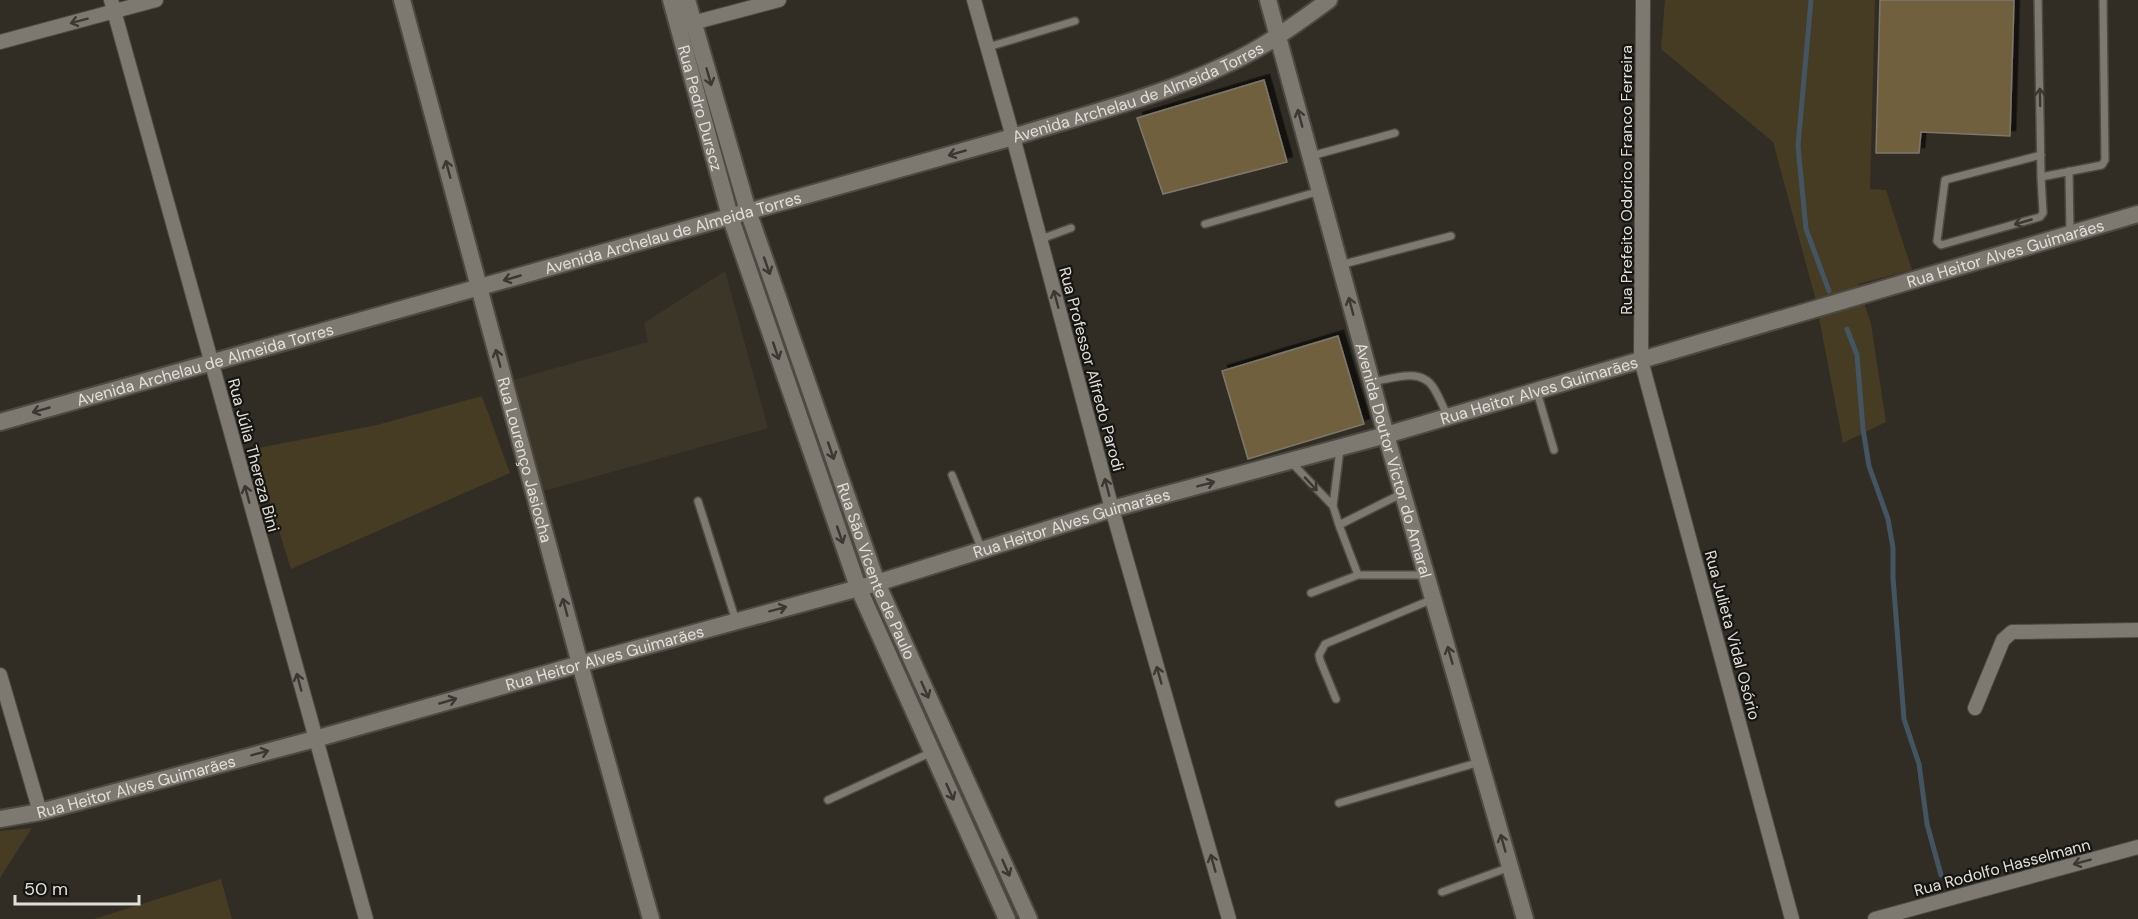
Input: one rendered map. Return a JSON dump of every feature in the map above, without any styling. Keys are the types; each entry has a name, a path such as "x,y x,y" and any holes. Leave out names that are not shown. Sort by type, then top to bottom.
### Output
{"street":[{"path":"0,42 113,6 156,0"},
{"name":"Rua Lourenço Jasiocha","path":"402,0 580,664 651,919"},
{"name":"Rua Pedro Durscz","path":"671,0 686,24 748,211"},
{"name":"Rua Pedro Durscz","path":"687,0 686,24 730,216"},
{"path":"686,24 779,0"},
{"name":"Rua Professor Alfredo Parodi","path":"975,0 1112,509 1229,919"},
{"name":"Avenida Doutor Victor do Amaral","path":"1268,0 1386,435 1525,919"},
{"name":"Avenida Archelau de Almeida Torres","path":"0,422 1013,137 1173,86 1223,67 1278,37 1329,0"},
{"name":"Rua Prefeito Odorico Franco Ferreira","path":"1641,360 1643,0"},
{"name":"Rua Júlia Thereza Bini","path":"113,6 366,919"},
{"name":"Rua São Vicente de Paulo","path":"748,211 877,583 1029,919"},
{"name":"Rua Heitor Alves Guimarães","path":"0,819 40,812 315,739 877,583 1112,509 1386,435 2138,214"},
{"name":"Rua São Vicente de Paulo","path":"730,216 858,587 1007,919"},
{"name":"Rua Julieta Vidal Osório","path":"1641,360 1792,919"},
{"path":"1975,708 2003,640 2012,632 2138,630"},
{"path":"0,675 40,812"},
{"name":"Rua Rodolfo Hasselmann","path":"1875,919 2138,847"}],"lane":[{"path":"2038,0 2043,213 2040,217 1941,245 1937,241 1943,182 1947,178 2041,155"},
{"path":"2041,177 2102,165 2105,160 2103,0"},
{"path":"988,47 1075,21"},
{"path":"1310,156 1395,133"},
{"path":"2069,171 2070,234"},
{"path":"1205,224 1320,191"},
{"path":"1041,239 1071,228"},
{"path":"1340,266 1451,236"},
{"path":"1372,382 1406,376 1421,377 1433,386 1448,417"},
{"path":"1536,390 1554,450"},
{"path":"1340,447 1333,506 1358,575"},
{"path":"1290,461 1333,506"},
{"path":"952,475 982,550"},
{"path":"1339,525 1403,493"},
{"path":"698,501 736,621"},
{"path":"1311,593 1358,575 1427,575"},
{"path":"1336,699 1320,660 1319,655 1325,644 1433,599"},
{"path":"828,800 932,752"},
{"path":"1340,803 1480,762"},
{"path":"1442,892 1510,867"}],"shaded area":[{"path":"1665,0 1875,0 1870,189 1886,190 1912,270 1858,284 1871,324 1886,422 1843,443 1815,297 1773,142 1661,49"},
{"path":"725,271 768,428 544,491 513,380 648,342 644,323"},
{"path":"482,396 510,473 291,569 253,449 377,425"},
{"path":"32,828 0,878 0,831"},
{"path":"221,879 232,919 94,919"}],"building":[{"path":"1880,0 2014,0 2010,136 1921,132 1919,153 1876,153"},
{"path":"1264,80 1287,162 1163,194 1137,118"},
{"path":"1338,336 1364,424 1248,459 1222,371"}],"waterway":[{"path":"1811,0 1798,146 1806,229 1829,291"},
{"path":"1847,329 1857,355 1863,429 1869,466 1888,519 1893,548 1893,578 1904,719 1919,764 1927,824 1941,875"}]}
